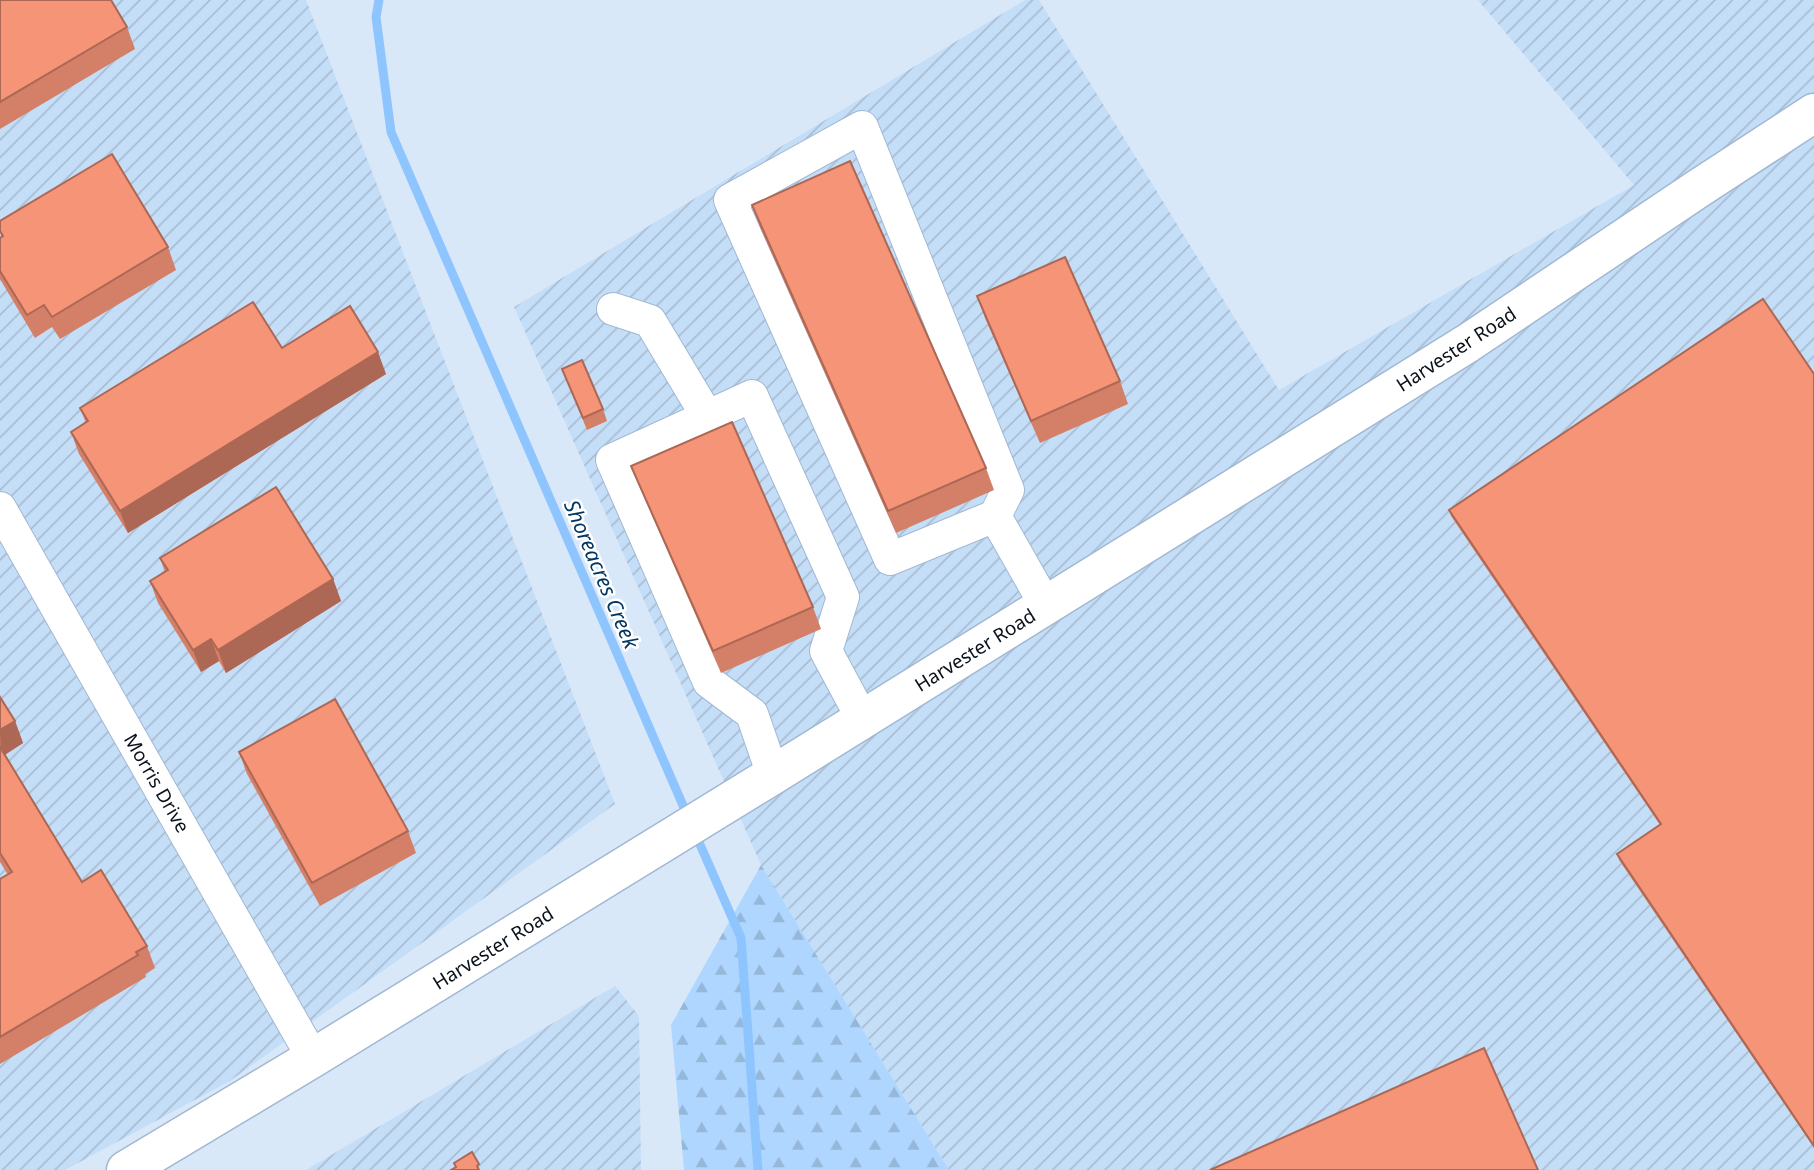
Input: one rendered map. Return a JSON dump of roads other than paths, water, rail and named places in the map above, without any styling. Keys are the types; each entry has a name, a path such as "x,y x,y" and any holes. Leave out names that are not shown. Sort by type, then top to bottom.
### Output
{"main road":[{"name":"Harvester Road","path":"126,1170 774,775 1468,343 1814,113"}],"street":[{"path":"862,127 1008,490 995,516 890,559 730,200 862,127"},
{"path":"613,310 650,321 707,416"},
{"path":"774,775 752,714 709,682 612,460 752,396 843,597 826,651 863,720"},
{"name":"Morris Drive","path":"0,508 313,1058"},
{"path":"995,516 1046,606"}],"waterway":[{"name":"Shoreacres Creek","path":"379,0 376,17 391,132 688,817"},
{"name":"Shoreacres Creek","path":"695,833 741,938 758,1170"}]}
